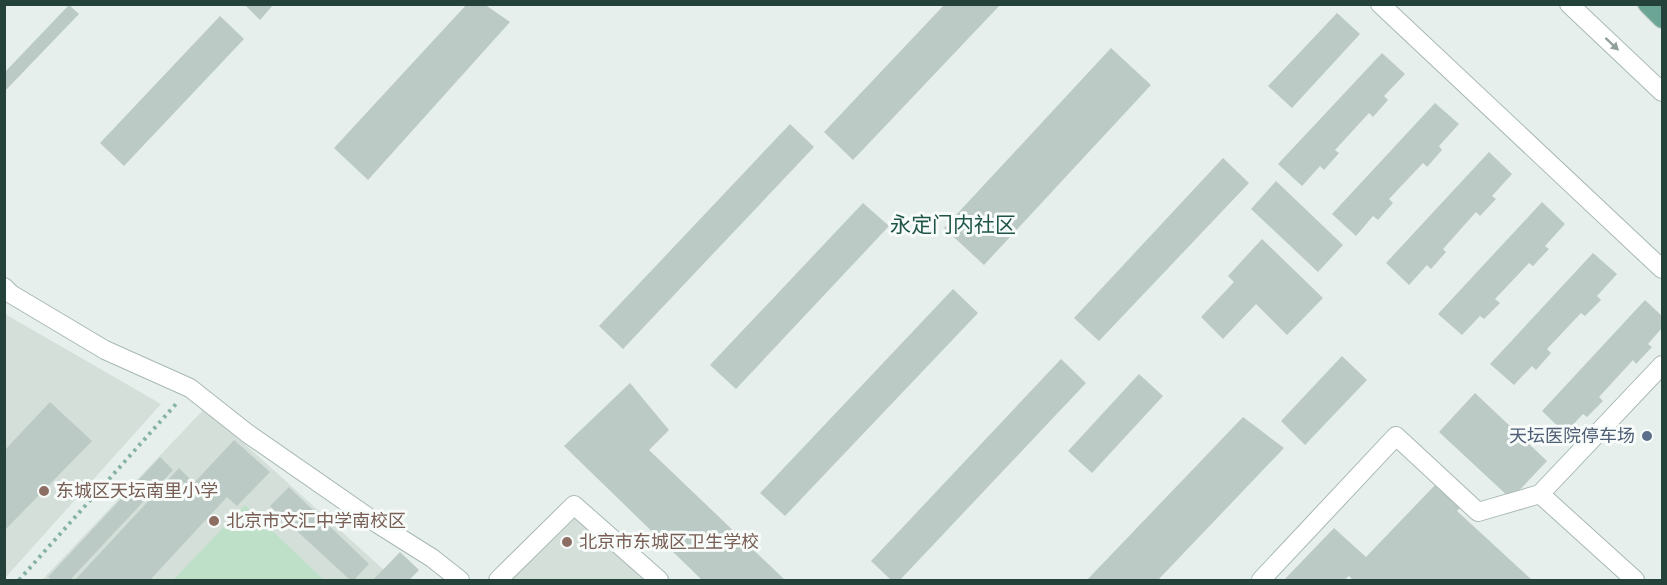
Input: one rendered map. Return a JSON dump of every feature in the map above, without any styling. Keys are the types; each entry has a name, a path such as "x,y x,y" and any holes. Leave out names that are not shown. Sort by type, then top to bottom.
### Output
{"main road":[{"path":"1647,4 1662,19"}],"street":[{"path":"1380,4 1662,269"},
{"path":"1569,4 1662,92"},
{"path":"4,287 11,294 105,350 190,388 247,433 378,524 432,558 460,580"},
{"path":"1261,580 1396,436 1478,512 1540,494 1662,365"},
{"path":"1540,494 1635,580"},
{"path":"498,580 574,505 659,580"}],"path":[{"path":"19,580 190,388"}],"shaded area":[{"name":"东城区天坛南里小学","path":"5,314 161,404 5,578"},
{"name":"北京市文汇中学南校区","path":"205,408 384,570 419,570 409,580 42,580"},
{"name":"北京市东城区卫生学校","path":"566,504 647,580 488,580"}],"green space":[{"path":"245,505 324,580 173,580"}],"building":[{"path":"244,4 274,4 260,20"},
{"path":"467,4 484,4 510,22 368,180 334,148"},
{"path":"945,4 1001,4 853,160 824,132"},
{"path":"69,5 79,14 4,92 4,73"},
{"path":"1337,13 1360,34 1292,108 1268,86"},
{"path":"220,16 244,39 124,166 100,143"},
{"path":"1111,48 1151,85 984,265 944,228"},
{"path":"1382,53 1405,74 1384,96 1388,100 1373,117 1369,113 1335,150 1339,153 1324,170 1320,166 1302,186 1278,164"},
{"path":"1435,103 1459,124 1439,146 1442,150 1427,167 1423,163 1389,199 1393,203 1378,220 1373,216 1356,236 1332,214"},
{"path":"790,124 814,147 623,349 599,326"},
{"path":"1489,152 1512,174 1492,196 1496,199 1480,216 1476,212 1443,249 1446,252 1431,269 1427,265 1409,285 1386,263"},
{"path":"1223,158 1249,183 1099,341 1074,318"},
{"path":"1276,181 1343,245 1318,272 1251,209"},
{"path":"1542,202 1565,224 1545,246 1549,249 1533,266 1529,263 1495,299 1500,303 1484,319 1480,316 1462,335 1438,314"},
{"path":"863,203 889,226 736,389 710,365"},
{"path":"1262,239 1323,298 1287,335 1256,304 1223,339 1201,317 1234,282 1228,276"},
{"path":"1593,253 1617,274 1597,296 1601,300 1585,316 1581,313 1547,349 1551,353 1536,370 1532,366 1514,385 1490,364"},
{"path":"953,289 978,313 785,516 760,493"},
{"path":"1645,300 1662,316 1662,328 1648,344 1652,347 1636,364 1633,360 1599,397 1603,401 1587,417 1583,414 1565,433 1542,411"},
{"path":"1342,356 1367,380 1305,445 1281,421"},
{"path":"1061,359 1086,383 900,580 891,580 871,561"},
{"path":"1139,374 1163,396 1092,473 1068,451"},
{"path":"630,383 669,430 649,450 785,580 702,580 564,446"},
{"path":"1475,393 1547,461 1511,499 1439,432"},
{"path":"50,402 92,441 4,531 4,451"},
{"path":"1243,417 1284,448 1158,580 1087,580"},
{"path":"234,440 270,472 237,506 227,497 150,580 75,580 179,468 194,483"},
{"path":"160,457 173,470 70,580 52,580 48,577"},
{"path":"1436,484 1461,507 1457,511 1532,580 1353,580 1349,576 1344,580 1284,580 1334,528 1366,557"},
{"path":"289,487 369,564 354,580 350,580 270,506"},
{"path":"400,552 419,570 409,580 373,580"}],"place":[{"name":"天坛医院停车场","path":"1647,436"},
{"name":"东城区天坛南里小学","path":"44,491"},
{"name":"北京市文汇中学南校区","path":"214,521"},
{"name":"北京市东城区卫生学校","path":"567,542"}],"district":[{"name":"永定门内社区","path":"953,225"}]}
